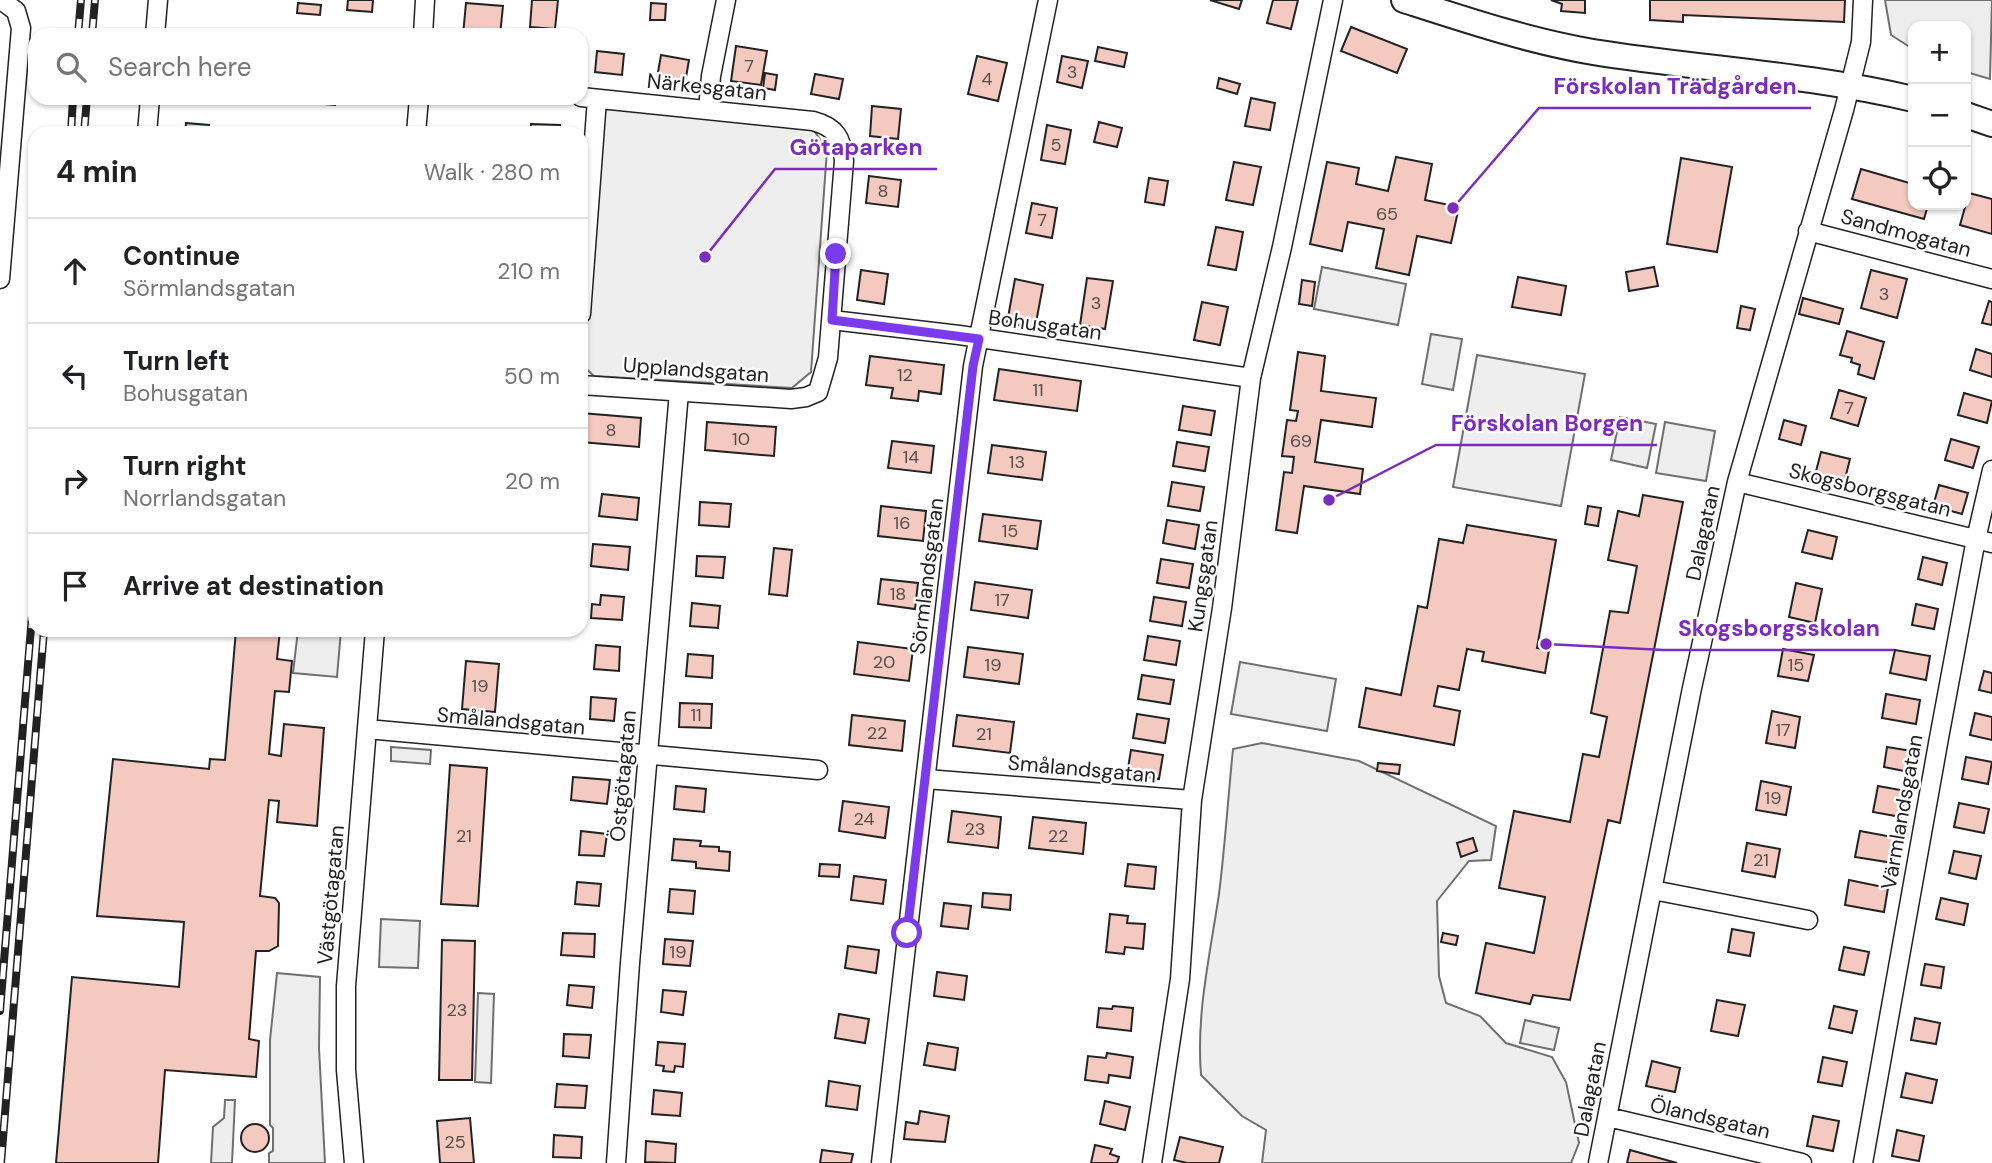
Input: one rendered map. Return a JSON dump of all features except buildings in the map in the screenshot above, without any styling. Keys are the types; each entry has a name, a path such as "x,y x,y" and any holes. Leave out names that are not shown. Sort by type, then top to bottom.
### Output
{"main road":[{"path":"1404,0 1521,36 1590,51 1690,67 1772,74 1849,85 1908,98"},
{"path":"1971,117 1992,124"}],"street":[{"path":"0,279 21,28 16,11 1,0"},
{"path":"156,28 159,0"},
{"path":"423,28 425,0"},
{"path":"708,110 711,76 726,0"},
{"name":"Sörmlandsgatan","path":"881,1163 973,366 1048,0"},
{"name":"Kungsgatan","path":"1152,1163 1180,979 1192,800 1223,608 1251,378 1282,247 1333,0"},
{"name":"Dalagatan","path":"1598,1163 1692,688 1737,482 1861,42 1863,0"},
{"path":"588,126 589,98"},
{"name":"Närkesgatan","path":"589,98 813,121 828,126 836,133 842,146 844,162 832,320"},
{"path":"148,126 149,105"},
{"path":"417,126 418,105"},
{"name":"Sandmogatan","path":"1808,231 1992,279"},
{"name":"Bohusgatan","path":"832,320 1251,378"},
{"name":"Upplandsgatan","path":"588,386 792,399 808,397 818,393 824,378 832,320"},
{"name":"Östgötagatan","path":"616,1163 678,392"},
{"name":"Värmlandsgatan","path":"1863,1163 1984,541 1992,470"},
{"name":"Skogsborgsgatan","path":"1737,482 1984,541"},
{"name":"Västgötagatan","path":"354,1163 346,1070 346,986 374,637"},
{"name":"Smålandsgatan","path":"367,729 818,770"},
{"name":"Smålandsgatan","path":"926,779 1192,800"},
{"path":"1653,890 1808,920"},
{"name":"Ölandsgatan","path":"1608,1117 1802,1163"}],"shaded area":[{"path":"1885,0 1992,0 1990,79 1971,73 1971,21 1908,21 1908,46 1891,35"},
{"path":"602,106 813,129 827,150 811,372 792,388 594,376 588,370 588,287"},
{"path":"1322,267 1406,284 1398,325 1314,309"},
{"path":"1431,334 1462,339 1453,390 1422,384"},
{"path":"1477,355 1585,374 1561,506 1453,487"},
{"path":"1620,417 1656,424 1647,468 1611,460"},
{"path":"1665,422 1715,431 1706,481 1656,473"},
{"path":"297,637 340,637 337,677 293,673"},
{"path":"1240,662 1336,679 1327,731 1231,714"},
{"path":"1262,743 1359,761 1496,826 1491,860 1469,861 1437,901 1439,976 1446,1003 1480,1016 1506,1043 1552,1057 1566,1082 1579,1143 1571,1163 1262,1163 1266,1130 1242,1116 1201,1075 1200,1030 1219,894 1233,749"},
{"path":"391,747 431,750 430,764 391,761"},
{"path":"381,919 420,921 418,968 379,967"},
{"path":"277,973 320,977 319,1048 325,1163 269,1163 269,1153 273,1151 273,1128 270,1125 270,1040"},
{"path":"478,993 494,994 491,1083 475,1082"},
{"path":"1525,1020 1559,1028 1554,1050 1520,1043"},
{"path":"225,1100 235,1100 232,1163 211,1163 213,1127 224,1118"}],"railway":[{"path":"79,28 81,0"},
{"path":"93,28 95,0"},
{"path":"71,126 73,105"},
{"path":"85,126 86,105"},
{"path":"0,1011 30,637"},
{"path":"1,1163 43,637"}],"place":[{"name":"Förskolan Trädgården","path":"1453,208"},
{"name":"Götaparken","path":"705,257"},
{"name":"Förskolan Borgen","path":"1329,500"},
{"name":"Skogsborgsskolan","path":"1546,644"}],"route":[{"path":"836,254 832,320 979,339 973,366 907,933"}]}
